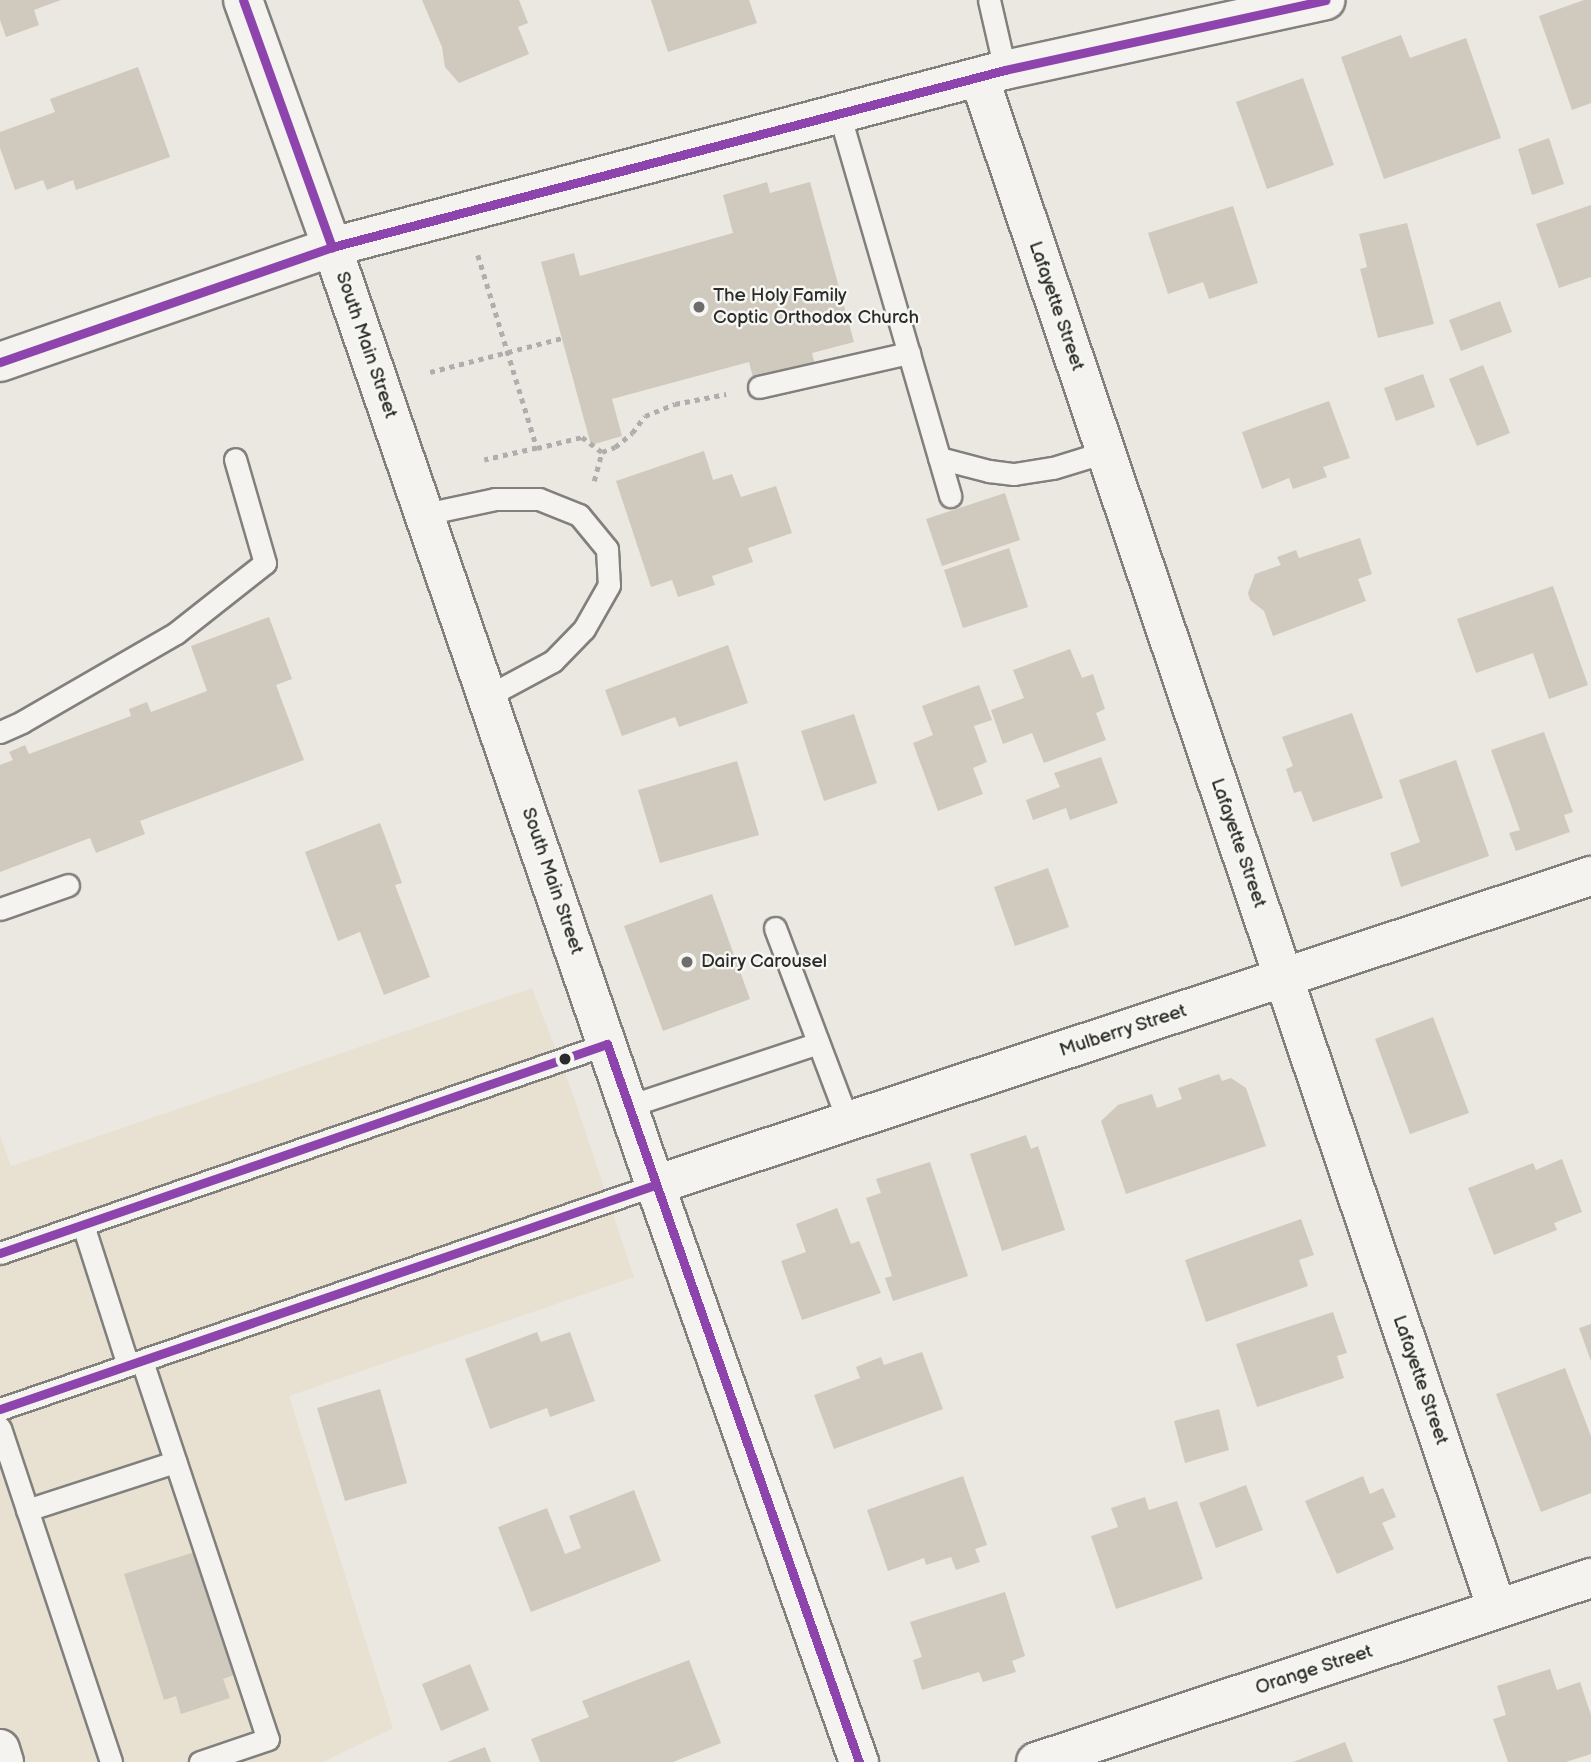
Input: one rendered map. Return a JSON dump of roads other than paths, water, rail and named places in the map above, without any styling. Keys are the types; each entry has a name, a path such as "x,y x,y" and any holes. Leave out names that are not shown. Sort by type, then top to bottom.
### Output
{"main road":[{"name":"South Main Street","path":"243,0 332,247 655,1185 859,1762"},
{"path":"0,362 332,247 992,74 1325,0"},
{"name":"Lafayette Street","path":"992,74 1105,452 1497,1609"},
{"name":"Mulberry Street","path":"655,1185 1591,876"},
{"name":"Orange Street","path":"1036,1762 1591,1578"},
{"path":"0,1749 4,1762"}],"lane":[{"path":"989,0 992,74"},
{"path":"839,113 950,496"},
{"path":"759,387 909,353"},
{"path":"939,458 989,471 1014,474 1054,468 1105,452"},
{"path":"0,732 176,633 265,563 235,459"},
{"path":"425,514 495,499 539,499 579,515 607,549 608,585 584,629 553,661 488,696"},
{"path":"0,909 68,885"},
{"path":"775,928 848,1121"},
{"path":"629,1106 818,1043"},
{"path":"0,1253 607,1044"},
{"path":"0,1409 655,1185"},
{"path":"83,1225 175,1462 268,1739 200,1762"},
{"path":"0,1428 111,1762"},
{"path":"27,1510 175,1462"}],"place":[{"name":"The Holy Family Coptic Orthodox Church","path":"699,307"},
{"name":"Dairy Carousel","path":"687,962"}]}
